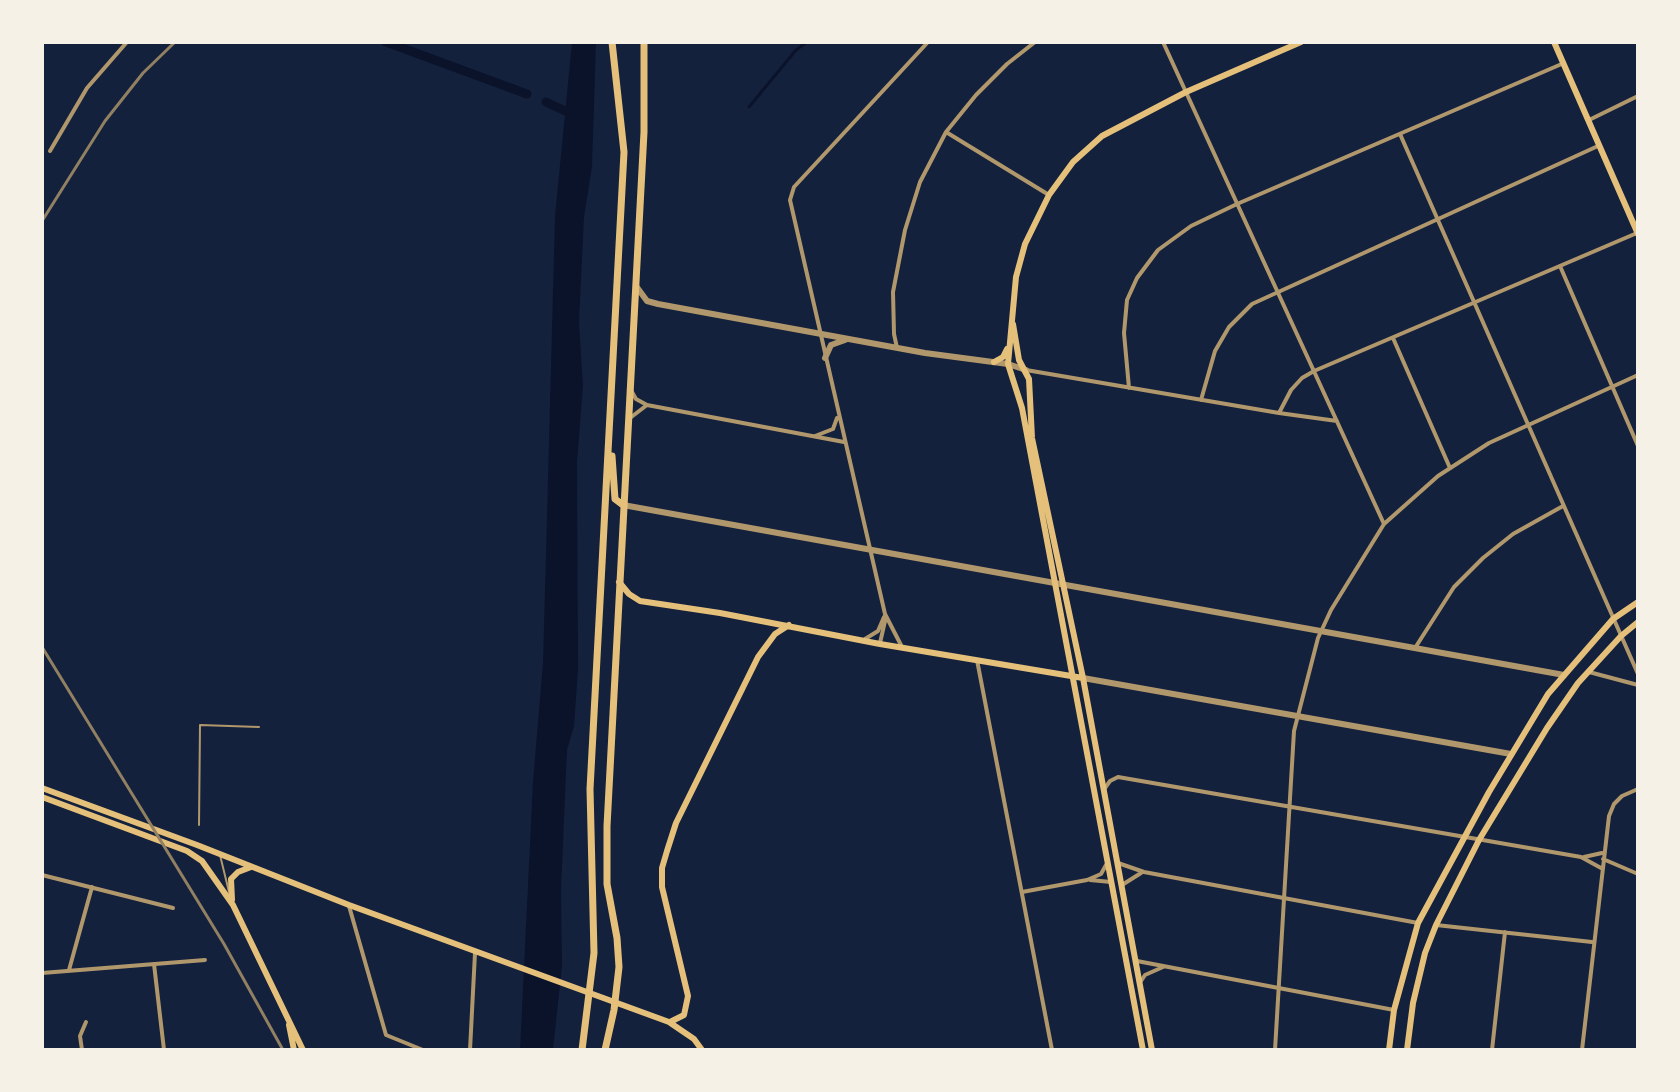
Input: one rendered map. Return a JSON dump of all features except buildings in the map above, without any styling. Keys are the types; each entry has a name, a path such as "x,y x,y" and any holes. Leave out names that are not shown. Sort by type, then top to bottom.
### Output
{"highway":[{"path":"582,1050 594,953 590,789 624,152 612,42"},
{"path":"605,1050 619,967 607,884 607,826 632,389 644,132 644,42"},
{"path":"610,422 615,499 623,505"}],"main road":[{"path":"1152,1050 1083,678 1059,584 1022,408 1008,364 1016,277 1025,244 1049,195 1073,162 1102,136 1186,92 1301,42"},
{"path":"1554,42 1638,233"},
{"path":"1012,313 1019,360 1026,370 1032,438 1059,584 1071,675 1143,1050"},
{"path":"994,362 1003,357 1009,346"},
{"path":"619,582 640,601 1083,678"},
{"path":"1389,1050 1394,1010 1418,923 1464,837 1548,694 1613,619 1638,602"},
{"path":"1407,1050 1413,1003 1425,953 1479,840 1547,728 1587,672 1638,622"},
{"path":"669,1022 684,1015 688,996 662,887 662,868 667,851 682,811 758,657 775,634 789,625"},
{"path":"1053,672 1068,658"},
{"path":"42,788 669,1022 694,1039 702,1050"},
{"path":"42,797 187,851 202,861 233,905 303,1050"},
{"path":"233,905 231,879 238,872 251,867"},
{"path":"287,1017 294,1050"}],"street":[{"path":"50,151 87,88 127,42"},
{"path":"902,648 885,614 790,200 794,187 928,42"},
{"path":"897,348 893,292 905,230 920,182 946,132 997,74 1035,42"},
{"path":"1163,42 1384,524"},
{"path":"1129,388 1124,333 1127,300 1137,278 1158,250 1191,226 1237,204 1564,63"},
{"path":"1587,121 1638,96"},
{"path":"946,132 1049,195"},
{"path":"1400,134 1638,674"},
{"path":"1201,400 1215,351 1229,327 1252,304 1598,146"},
{"path":"1279,413 1291,390 1314,371 1638,233"},
{"path":"1560,266 1638,446"},
{"path":"636,286 647,301 658,304 1129,388 1337,421"},
{"path":"1393,337 1450,468"},
{"path":"825,358 831,345 849,339"},
{"path":"1275,1050 1287,807 1297,716 1321,631 1331,610 1384,524 1450,468 1489,443 1638,375"},
{"path":"632,389 636,399 647,405 844,442"},
{"path":"630,419 633,413 647,405"},
{"path":"813,436 833,429 837,412"},
{"path":"623,505 1564,675"},
{"path":"1415,648 1454,587 1483,558 1513,534 1563,506"},
{"path":"860,640 878,631 885,614"},
{"path":"880,644 884,635 885,614"},
{"path":"977,660 1052,1050"},
{"path":"1587,672 1638,685"},
{"path":"1083,678 1511,754"},
{"path":"1103,790 1118,777 1581,857 1601,868"},
{"path":"1582,1050 1609,816 1622,796 1638,789"},
{"path":"1581,857 1603,853"},
{"path":"1603,859 1638,874"},
{"path":"1022,892 1087,880 1101,874 1107,863"},
{"path":"1116,863 1144,872 1418,923"},
{"path":"1121,885 1144,872"},
{"path":"42,875 173,908"},
{"path":"1087,880 1111,882"},
{"path":"69,971 92,887"},
{"path":"349,905 386,1035 423,1050"},
{"path":"1436,925 1593,942"},
{"path":"1492,1050 1505,932"},
{"path":"470,1050 475,951"},
{"path":"42,973 205,960"},
{"path":"1136,961 1394,1010"},
{"path":"154,964 164,1050"},
{"path":"1141,982 1145,975 1166,967"},
{"path":"82,1050 80,1036 86,1022"}],"lane":[{"path":"199,825 200,725 259,727"},
{"path":"219,854 233,905"}],"water":[{"path":"572,42 596,42 592,167 584,217 579,322 583,386 577,462 578,670 574,726 567,750 561,890 562,966 553,1050 520,1050 533,781 543,663 555,216"}],"waterway":[{"path":"386,42 527,94"},
{"path":"749,107 796,50 807,42"},
{"path":"546,102 576,116"}],"railway":[{"path":"42,221 105,121 143,73 175,42"},
{"path":"42,647 224,944 283,1050"}]}
